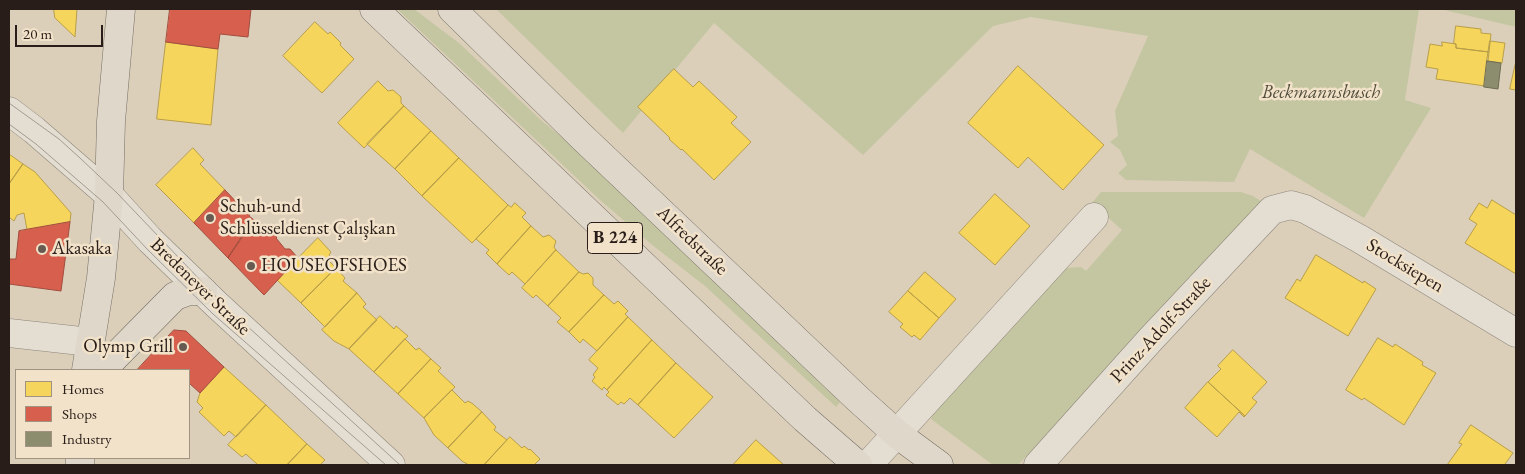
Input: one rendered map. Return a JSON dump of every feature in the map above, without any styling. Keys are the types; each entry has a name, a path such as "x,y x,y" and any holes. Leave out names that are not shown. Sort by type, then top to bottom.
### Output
{"main road":[{"path":"86,369 101,278 109,195 111,121 121,9"},
{"name":"B 224","path":"374,9 805,419 858,465"},
{"name":"Alfredstraße","path":"452,9 858,399 897,434 938,465"},
{"path":"103,369 174,296 189,291 203,291"}],"street":[{"name":"Bredeneyer Straße","path":"9,111 34,130 109,195 150,240 203,291 391,465"},
{"name":"Stocksiepen","path":"1291,205 1305,209 1360,239 1516,333"},
{"name":"Prinz-Adolf-Straße","path":"1038,465 1150,340 1272,210 1291,205"},
{"path":"868,465 1094,217"},
{"path":"9,333 90,342"}],"green space":[{"path":"397,9 414,9 459,43 542,121 570,144 840,402 836,407 705,286 651,244 600,200"},
{"name":"Beckmannsbusch","path":"496,9 1419,9 1405,100 1431,108 1364,218 1250,149 1234,182 1126,180 1118,173 1127,165 1120,150 1110,142 1118,136 1115,111 1148,36 1031,17 993,26 863,155 714,23 623,133"},
{"path":"1440,9 1516,9 1516,27"},
{"path":"1101,192 1241,192 1261,201 1018,465 993,465 931,419 936,408 1066,268 1081,267 1086,271 1122,230 1092,203"}],"building: Homes":[{"path":"54,9 77,9 75,37 55,18"},
{"path":"315,22 328,34 330,32 354,59 322,93 283,56"},
{"path":"1456,26 1481,29 1481,33 1491,34 1489,52 1456,48 1454,43"},
{"path":"1490,41 1505,43 1502,63 1487,61"},
{"path":"166,42 218,49 211,125 157,119"},
{"path":"1442,42 1456,44 1456,48 1489,52 1485,86 1436,79 1438,69 1426,67 1430,44 1442,46"},
{"path":"1516,61 1516,90 1510,89"},
{"path":"1018,66 1104,145 1063,190 1028,157 1018,168 968,123"},
{"path":"674,69 693,87 699,81 737,117 731,123 751,142 714,180 669,139 638,107"},
{"path":"378,81 388,91 393,90 401,97 401,103 404,106 364,148 338,123"},
{"path":"404,106 431,131 395,169 367,144"},
{"path":"431,131 459,158 422,196 395,169"},
{"path":"193,148 204,160 200,164 225,190 194,223 156,185"},
{"path":"9,154 23,164 9,184"},
{"path":"459,158 508,205 472,243 422,196"},
{"path":"23,164 35,172 71,213 70,222 27,230 24,213 17,215 14,221 9,217 9,184"},
{"path":"995,194 1030,226 995,265 959,233"},
{"path":"1492,200 1516,215 1516,274 1465,243 1477,224 1469,219 1479,203 1487,208"},
{"path":"515,203 526,213 522,217 531,226 497,264 486,253 489,250 476,239 508,205 511,207"},
{"path":"531,226 543,237 549,235 556,241 554,247 556,250 525,284 512,272 509,275 497,264"},
{"path":"318,238 331,252 329,255 332,258 329,261 336,268 301,303 277,280"},
{"path":"556,250 579,272 548,306 536,295 533,298 522,288"},
{"path":"1316,255 1376,289 1348,336 1285,298 1297,279 1300,281"},
{"path":"336,268 345,278 343,281 357,293 325,327 301,303"},
{"path":"579,272 583,274 588,273 593,278 593,285 604,295 569,332 557,322 561,318 548,306"},
{"path":"925,272 956,299 939,318 908,291"},
{"path":"908,291 939,318 920,340 914,335 912,337 900,327 903,324 889,312"},
{"path":"357,293 366,304 363,307 377,320 349,349 334,341 322,330"},
{"path":"604,295 614,304 618,301 628,311 625,314 628,317 597,351 583,339 580,343 569,332"},
{"path":"380,316 394,329 396,326 408,336 374,372 349,349"},
{"path":"628,317 652,340 607,390 604,387 602,390 592,381 595,377 593,375 598,368 589,360"},
{"path":"1378,338 1393,347 1395,344 1423,362 1422,365 1436,373 1404,425 1364,398 1362,400 1346,390"},
{"path":"405,339 416,350 419,348 431,359 398,394 374,372"},
{"path":"652,340 676,363 638,405 630,398 624,404 621,402 618,405 606,395 609,392 607,390"},
{"path":"1233,350 1267,382 1252,398 1257,402 1245,416 1208,382 1221,369 1218,366"},
{"path":"431,359 441,368 438,371 455,387 424,418 398,394"},
{"path":"676,363 713,397 674,438 638,405"},
{"path":"224,367 266,405 236,437 229,431 224,436 199,412 203,408 197,402 200,393"},
{"path":"1208,382 1245,416 1239,412 1217,437 1185,408"},
{"path":"452,390 465,403 468,401 482,412 448,448 434,435 424,418"},
{"path":"266,405 307,444 287,465 258,465 246,454 242,457 228,445"},
{"path":"482,412 496,427 494,430 507,440 484,465 469,465 448,448"},
{"path":"1471,425 1513,453 1505,464 1507,465 1447,465 1462,444 1459,443"},
{"path":"510,437 522,448 524,446 530,449 540,459 534,465 484,465"},
{"path":"756,440 784,465 733,465"},
{"path":"307,444 325,460 320,465 287,465"}],"building: Shops":[{"path":"170,9 251,9 248,37 220,34 218,49 166,42"},
{"path":"225,190 241,207 244,203 251,211 249,216 254,220 228,258 194,223"},
{"name":"Akasaka","path":"70,222 61,291 9,284 9,259 16,259 19,231"},
{"path":"251,223 261,230 264,227 277,237 285,249 290,249 298,258 264,295 228,258"},
{"path":"174,330 186,331 224,367 200,393 190,384 190,369 138,369"}],"building: Industry":[{"path":"1487,61 1501,63 1498,89 1484,87"}],"tram line":[{"path":"9,103 59,139 80,158 117,193 224,305 400,465"},
{"path":"9,124 36,144 103,202 148,250 213,314 386,465"}],"place":[{"name":"Schuh-und Schlüsseldienst Çalışkan","path":"210,218"},
{"name":"Akasaka","path":"42,249"},
{"name":"HOUSEOFSHOES","path":"251,266"},
{"name":"Olymp Grill","path":"183,347"}]}
